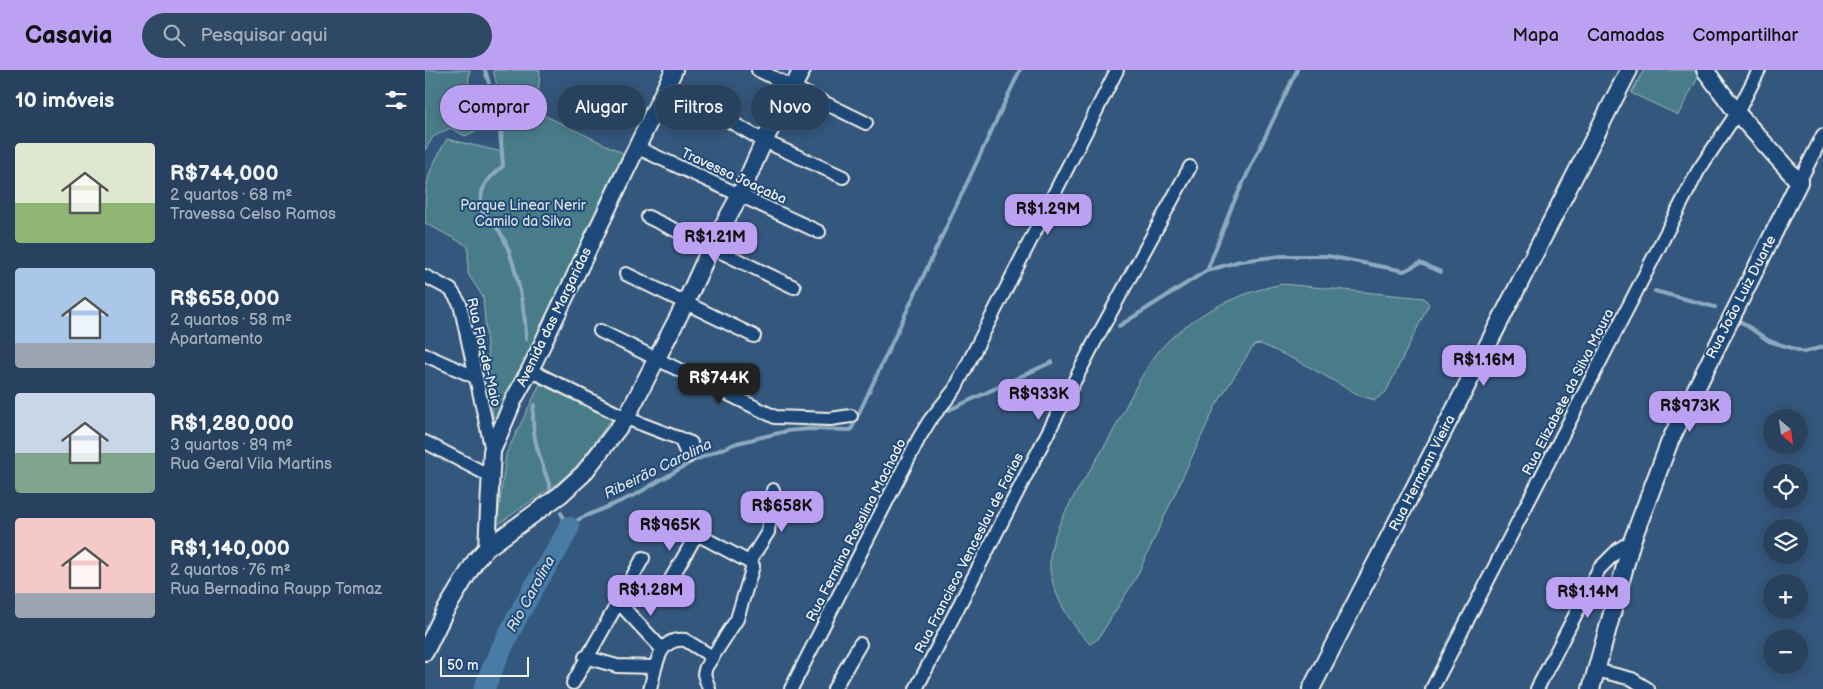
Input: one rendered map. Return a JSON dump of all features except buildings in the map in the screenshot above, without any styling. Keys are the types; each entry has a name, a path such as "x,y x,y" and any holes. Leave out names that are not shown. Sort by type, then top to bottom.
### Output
{"street":[{"name":"Avenida das Margaridas","path":"487,548 492,451 514,399 531,370 674,70"},
{"path":"758,70 791,85"},
{"path":"794,85 802,70"},
{"name":"Rua Fermina Rosalina Machado","path":"791,689 919,438 929,420 955,389 1117,70"},
{"name":"Rua Hermann Vieira","path":"1311,689 1629,70"},
{"path":"1705,70 1737,113 1799,182"},
{"name":"Rua Elizabete da Silva Moura","path":"1432,689 1698,171 1737,113 1759,70"},
{"path":"829,104 866,123"},
{"path":"741,128 764,141 843,177"},
{"path":"425,652 467,572 487,548 561,495 583,474 626,418 686,302 711,247 740,195 770,130"},
{"name":"Rua João Luiz Duarte","path":"1591,689 1633,541 1669,441 1823,135"},
{"name":"Travessa Joaçaba","path":"636,147 819,232"},
{"name":"Rua Francisco Venceslau de Farias","path":"915,689 1094,343 1190,167"},
{"path":"648,217 794,287"},
{"path":"626,274 754,336"},
{"name":"Rua Flor-de-Maio","path":"425,276 451,290 457,297 492,451"},
{"path":"600,331 775,417 830,419 851,416"},
{"path":"425,355 475,377"},
{"path":"531,370 626,418 685,441 688,456"},
{"path":"425,442 490,476"},
{"path":"749,562 768,532 773,490"},
{"path":"668,584 694,532 753,566 743,593 737,619 711,656 704,674 709,689"},
{"path":"1537,689 1599,569 1619,549 1633,541"},
{"path":"573,683 585,657 643,558"},
{"path":"618,602 662,649"},
{"path":"650,689 654,667 662,649 673,642 685,640 711,656"},
{"path":"834,689 860,644"},
{"path":"585,657 617,666 654,667"},
{"path":"1596,670 1632,679 1648,689"}],"green space":[{"path":"425,70 470,70 468,85 440,85 440,130 446,130 433,137 425,150"},
{"name":"Parque Linear Nerir Camilo da Silva","path":"493,70 540,70 539,85 497,85"},
{"path":"1644,70 1693,70 1699,76 1678,115 1631,93"},
{"name":"Parque Linear Nerir Camilo da Silva","path":"547,117 557,122 557,130 575,130 623,153 501,413 493,418 483,297 468,274 468,246 425,223 425,197 431,171 447,139 502,152 503,130 547,130"},
{"path":"454,130 478,130 465,136"},
{"path":"1283,284 1424,298 1429,304 1386,392 1375,400 1361,396 1300,362 1261,344 1254,345 1215,407 1137,576 1098,639 1090,644 1076,628 1064,609 1052,578 1050,568 1051,548 1061,520 1115,428 1146,369 1166,343 1190,323 1228,301 1255,291"},
{"path":"540,384 612,418 579,464 559,482 497,525 506,454"}],"waterway":[{"path":"485,70 499,117 503,166 485,184 481,194 480,209 498,229 509,252 518,283 524,314 526,339"},
{"path":"561,513 569,527 579,519 635,495 693,461 737,443 787,431 809,429 851,430 1020,70"},
{"path":"1207,271 1232,206 1297,70"},
{"name":"Ribeirão Carolina","path":"1119,326 1206,271 1240,261 1282,256 1328,256 1404,271 1420,263 1441,272"},
{"name":"Ribeirão Carolina","path":"1655,291 1715,307"},
{"name":"Ribeirão Carolina","path":"1740,321 1769,341 1804,352 1823,347"},
{"name":"Ribeirão Carolina","path":"949,410 1052,362"},
{"path":"534,405 533,427 535,438 551,490"},
{"name":"Rio Carolina","path":"484,689 514,623 569,527"}]}
